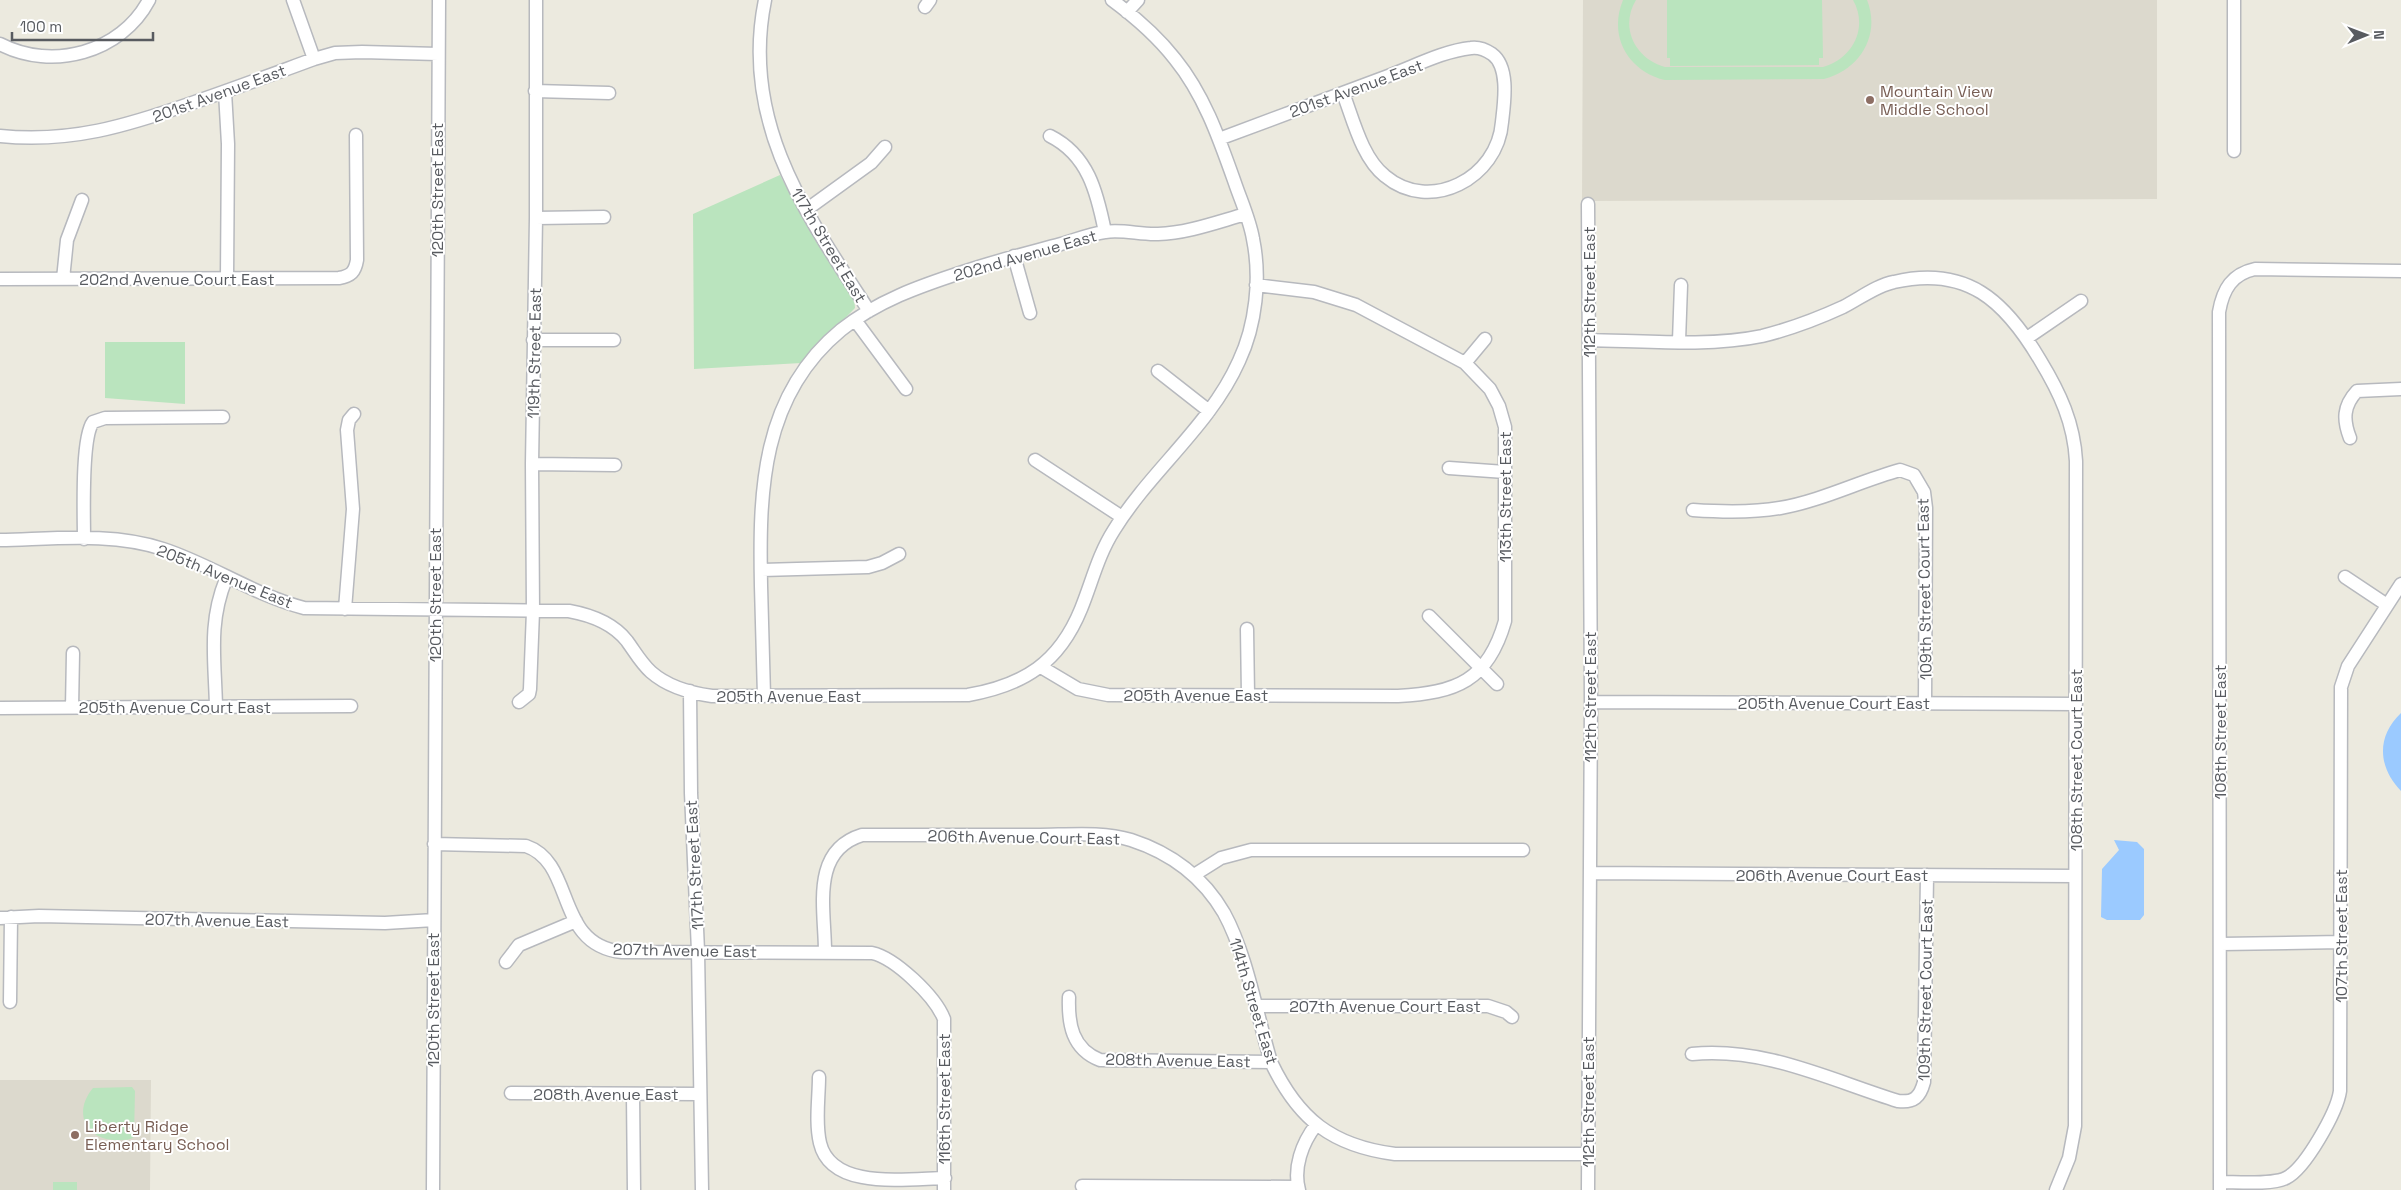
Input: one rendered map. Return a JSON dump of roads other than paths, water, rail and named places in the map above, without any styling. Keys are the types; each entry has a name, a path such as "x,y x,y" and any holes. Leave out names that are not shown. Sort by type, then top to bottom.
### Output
{"street":[{"path":"0,44 34,56 62,57 81,53 108,42 123,32 137,18 150,0"},
{"path":"293,0 314,59"},
{"name":"120th Street East","path":"433,1190 439,0"},
{"name":"119th Street East","path":"519,702 530,690 533,611 532,464 536,218 536,0"},
{"name":"117th Street East","path":"764,696 761,496 767,458 778,421 792,389 810,363 831,339 869,311 806,210 786,174 766,116 760,63 760,35 765,0"},
{"path":"1041,667 1068,636 1080,610 1099,557 1122,517 1142,489 1209,411 1231,377 1246,346 1254,310 1256,285 1253,238 1219,139 1199,95 1175,59 1157,38 1112,0"},
{"path":"1127,12 1138,0"},
{"path":"2234,0 2234,151"},
{"name":"201st Avenue East","path":"1219,139 1342,93 1458,50 1477,48 1494,56 1501,67 1504,91 1502,125 1499,139 1495,150 1483,168 1470,180 1453,188 1411,189 1393,182 1384,176 1370,157 1342,93"},
{"name":"201st Avenue East","path":"0,136 50,138 106,131 335,53 438,54"},
{"path":"536,91 609,93"},
{"path":"225,92 228,144 227,278"},
{"name":"202nd Avenue Court East","path":"0,279 339,278 353,273 357,260 356,135"},
{"path":"1050,136 1072,149 1084,164 1096,196 1105,232"},
{"path":"806,210 871,163 885,147"},
{"path":"63,279 67,240 82,200"},
{"name":"112th Street East","path":"1588,204 1591,702 1588,1190"},
{"name":"202nd Avenue East","path":"869,311 922,286 1014,256 1105,232 1143,234 1174,232 1246,214"},
{"path":"536,218 604,217"},
{"path":"1014,256 1030,313"},
{"name":"108th Street East","path":"2221,1186 2220,312 2225,290 2234,278 2242,272 2255,269 2401,271"},
{"name":"108th Street Court East","path":"1588,340 1679,341 1760,336 1786,330 1843,307 1892,282 1921,277 1950,280 1986,294 2000,305 2027,338 2061,397 2075,442 2075,1126 2069,1158 2056,1190"},
{"path":"1256,285 1314,292 1349,302 1465,363 1485,340"},
{"path":"1679,341 1681,285"},
{"path":"2027,338 2081,301"},
{"path":"855,320 906,389"},
{"path":"533,340 614,340"},
{"name":"113th Street East","path":"1465,363 1485,381 1499,406 1505,427 1505,621 1494,651 1481,668"},
{"path":"1158,371 1209,411"},
{"path":"2350,438 2344,417 2351,397 2357,391 2401,389"},
{"path":"345,609 353,509 347,430 349,420 354,414"},
{"path":"84,539 87,450 91,423 105,418 223,417"},
{"path":"1035,460 1122,517"},
{"path":"532,464 615,465"},
{"path":"1449,468 1505,472"},
{"name":"109th Street Court East","path":"1693,510 1744,512 1781,508 1900,470 1908,471 1916,478 1924,492 1926,508 1925,703"},
{"name":"205th Avenue East","path":"0,540 84,539 148,545 173,552 226,579 270,598 298,606 345,609 569,611 601,621 615,629 651,672 666,683 712,696 968,695 993,691 1015,683 1041,667 1078,689 1108,695 1398,696 1454,688 1481,668"},
{"path":"761,570 868,567 882,563 899,554"},
{"path":"2344,577 2387,605 2401,584"},
{"path":"216,707 214,621 219,597 226,579"},
{"name":"107th Street East","path":"2221,1186 2276,1181 2288,1177 2301,1165 2339,1100 2342,679 2348,666 2387,605"},
{"path":"1429,616 1497,684"},
{"path":"1248,629 1248,695"},
{"path":"72,708 73,653"},
{"name":"117th Street East","path":"690,691 691,793 698,951 702,1190"},
{"name":"205th Avenue Court East","path":"1591,702 2076,704"},
{"name":"205th Avenue Court East","path":"0,708 351,706"},
{"name":"206th Avenue Court East","path":"825,952 824,875 830,858 841,845 849,839 862,836 1115,837 1148,846 1172,858 1194,875"},
{"name":"207th Avenue East","path":"434,844 497,845 533,848 543,855 550,865 576,921 588,939 606,949 622,952 872,952 889,958 940,1008"},
{"path":"1194,875 1221,858 1251,850 1523,850"},
{"name":"206th Avenue Court East","path":"1590,873 2075,876"},
{"name":"114th Street East","path":"1194,875 1218,903 1227,920 1256,1006 1271,1062 1289,1096 1316,1125 1345,1142 1368,1150 1395,1154 1588,1154"},
{"name":"109th Street Court East","path":"1692,1054 1708,1052 1764,1057 1796,1064 1898,1101 1912,1101 1920,1095 1924,1082 1927,876"},
{"name":"207th Avenue East","path":"6,918 39,916 386,923 434,920"},
{"path":"6,918 10,1002"},
{"path":"506,962 519,945 576,921"},
{"path":"2221,944 2341,942"},
{"name":"208th Avenue East","path":"1069,997 1069,1013 1074,1038 1087,1053 1100,1060 1271,1062"},
{"name":"207th Avenue Court East","path":"1256,1006 1488,1006 1506,1012 1512,1017"},
{"name":"116th Street East","path":"940,1008 944,1027 944,1184"},
{"path":"819,1077 819,1141 825,1157 835,1171 848,1177 866,1180 944,1184"},
{"name":"208th Avenue East","path":"511,1093 700,1094"},
{"path":"633,1095 634,1190"},
{"path":"1082,1186 1299,1188 1300,1157 1308,1135 1316,1125"}],"water":[{"path":"2401,713 2401,791 2393,782 2388,772 2383,752 2387,732"},
{"path":"2114,840 2137,842 2144,849 2144,915 2140,920 2107,920 2101,917 2102,869 2119,850"}],"place":[{"name":"Mountain View Middle School","path":"1870,100"},
{"name":"Liberty Ridge Elementary School","path":"75,1135"}]}
